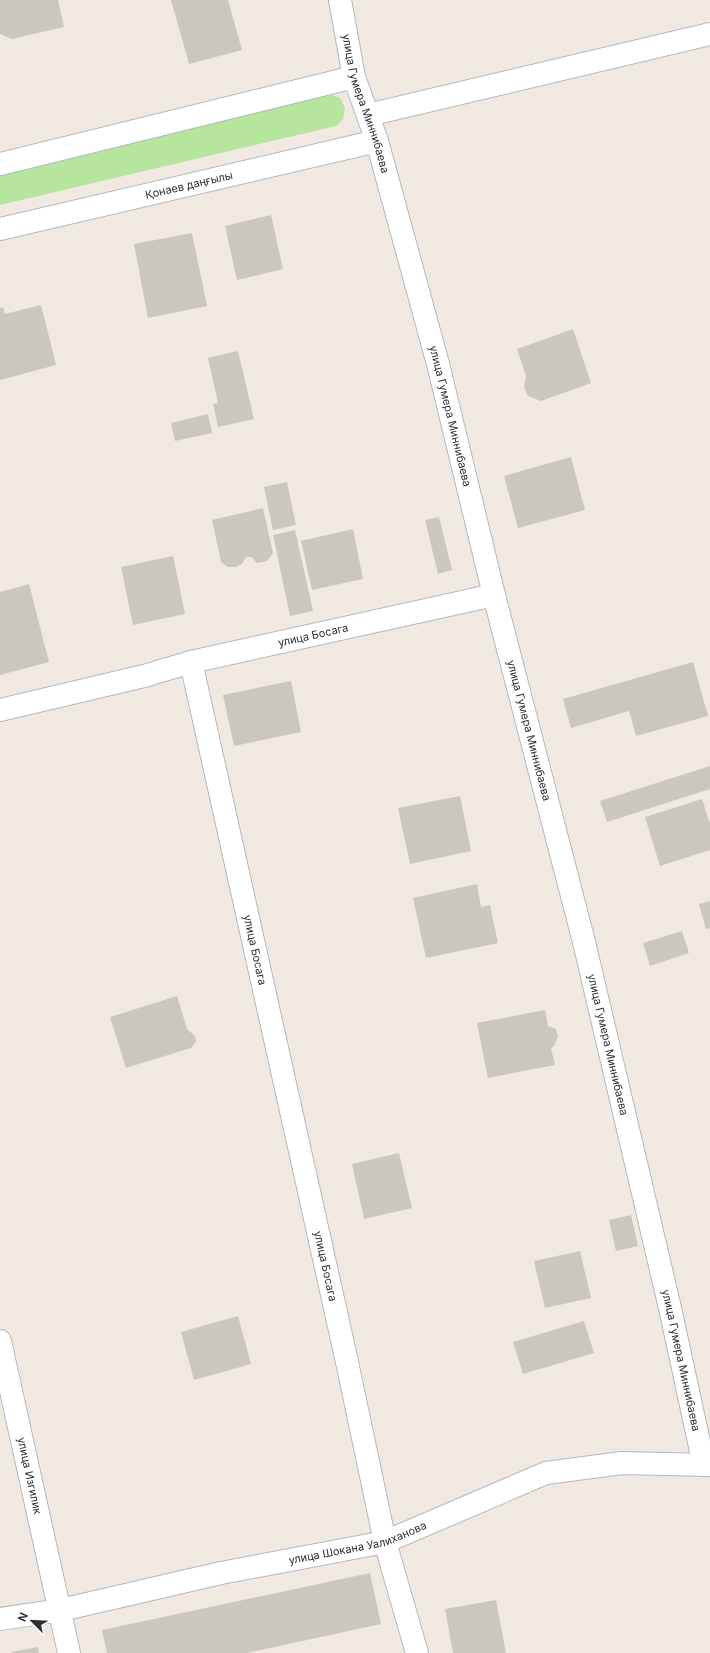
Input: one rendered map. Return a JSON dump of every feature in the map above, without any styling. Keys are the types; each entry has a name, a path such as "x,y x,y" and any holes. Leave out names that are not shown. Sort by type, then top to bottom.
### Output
{"street":[{"name":"улица Гумера Миннибаева","path":"340,0 354,77 377,141 438,364 494,595 584,942 707,1465"},
{"path":"368,115 710,34"},
{"path":"0,164 354,77"},
{"name":"Қонаев даңғылы","path":"0,229 377,141"},
{"name":"улица Босага","path":"417,1653 385,1542 347,1362 191,662 494,595"},
{"path":"0,710 144,676 191,662"},
{"name":"улица Изгилик","path":"0,1341 69,1653"},
{"name":"улица Шокана Уалиханова","path":"0,1620 60,1610 221,1573 385,1542 546,1473 622,1463 707,1465"}],"green space":[{"path":"329,94 340,98 345,108 343,119 336,126 0,205 0,169"}],"building":[{"path":"0,0 58,0 64,27 12,39 0,34"},
{"path":"171,0 228,0 242,50 189,64"},
{"path":"271,215 283,269 237,280 225,226"},
{"path":"192,233 207,306 148,318 134,244"},
{"path":"41,305 56,365 0,380 0,308 3,307 5,314"},
{"path":"573,329 591,383 541,401 528,396 524,387 526,376 517,349"},
{"path":"238,351 254,419 218,427 213,404 218,403 208,358"},
{"path":"208,414 212,433 175,441 171,423"},
{"path":"571,457 585,510 518,528 504,476"},
{"path":"287,482 296,525 273,530 264,487"},
{"path":"263,508 273,553 267,561 257,563 251,557 246,557 242,564 236,567 228,567 221,562 212,520"},
{"path":"439,517 452,570 438,574 425,520"},
{"path":"353,529 363,579 312,590 301,541"},
{"path":"295,530 313,611 290,616 273,535"},
{"path":"173,556 185,614 133,625 121,567"},
{"path":"29,584 49,662 0,675 0,592"},
{"path":"693,662 708,716 636,736 629,711 571,728 563,699"},
{"path":"291,681 301,732 234,746 223,695"},
{"path":"710,766 710,789 607,822 600,801"},
{"path":"460,796 471,851 410,864 398,808"},
{"path":"702,799 710,824 710,850 660,866 645,817"},
{"path":"477,884 481,907 490,905 498,943 426,958 413,898"},
{"path":"710,901 710,928 706,929 699,904"},
{"path":"682,931 689,953 650,966 643,943"},
{"path":"177,996 187,1029 195,1036 196,1041 191,1048 126,1068 110,1017"},
{"path":"545,1010 548,1026 556,1029 558,1037 554,1046 551,1048 555,1065 488,1078 477,1023"},
{"path":"399,1153 412,1208 364,1219 352,1164"},
{"path":"631,1215 638,1246 616,1251 609,1220"},
{"path":"580,1251 591,1298 545,1308 534,1261"},
{"path":"238,1316 251,1364 194,1380 181,1332"},
{"path":"584,1321 594,1353 523,1374 513,1342"},
{"path":"370,1573 381,1624 247,1653 107,1653 102,1630"},
{"path":"496,1600 506,1653 453,1653 445,1609"},
{"path":"38,1647 39,1653 12,1653 12,1652"}]}
